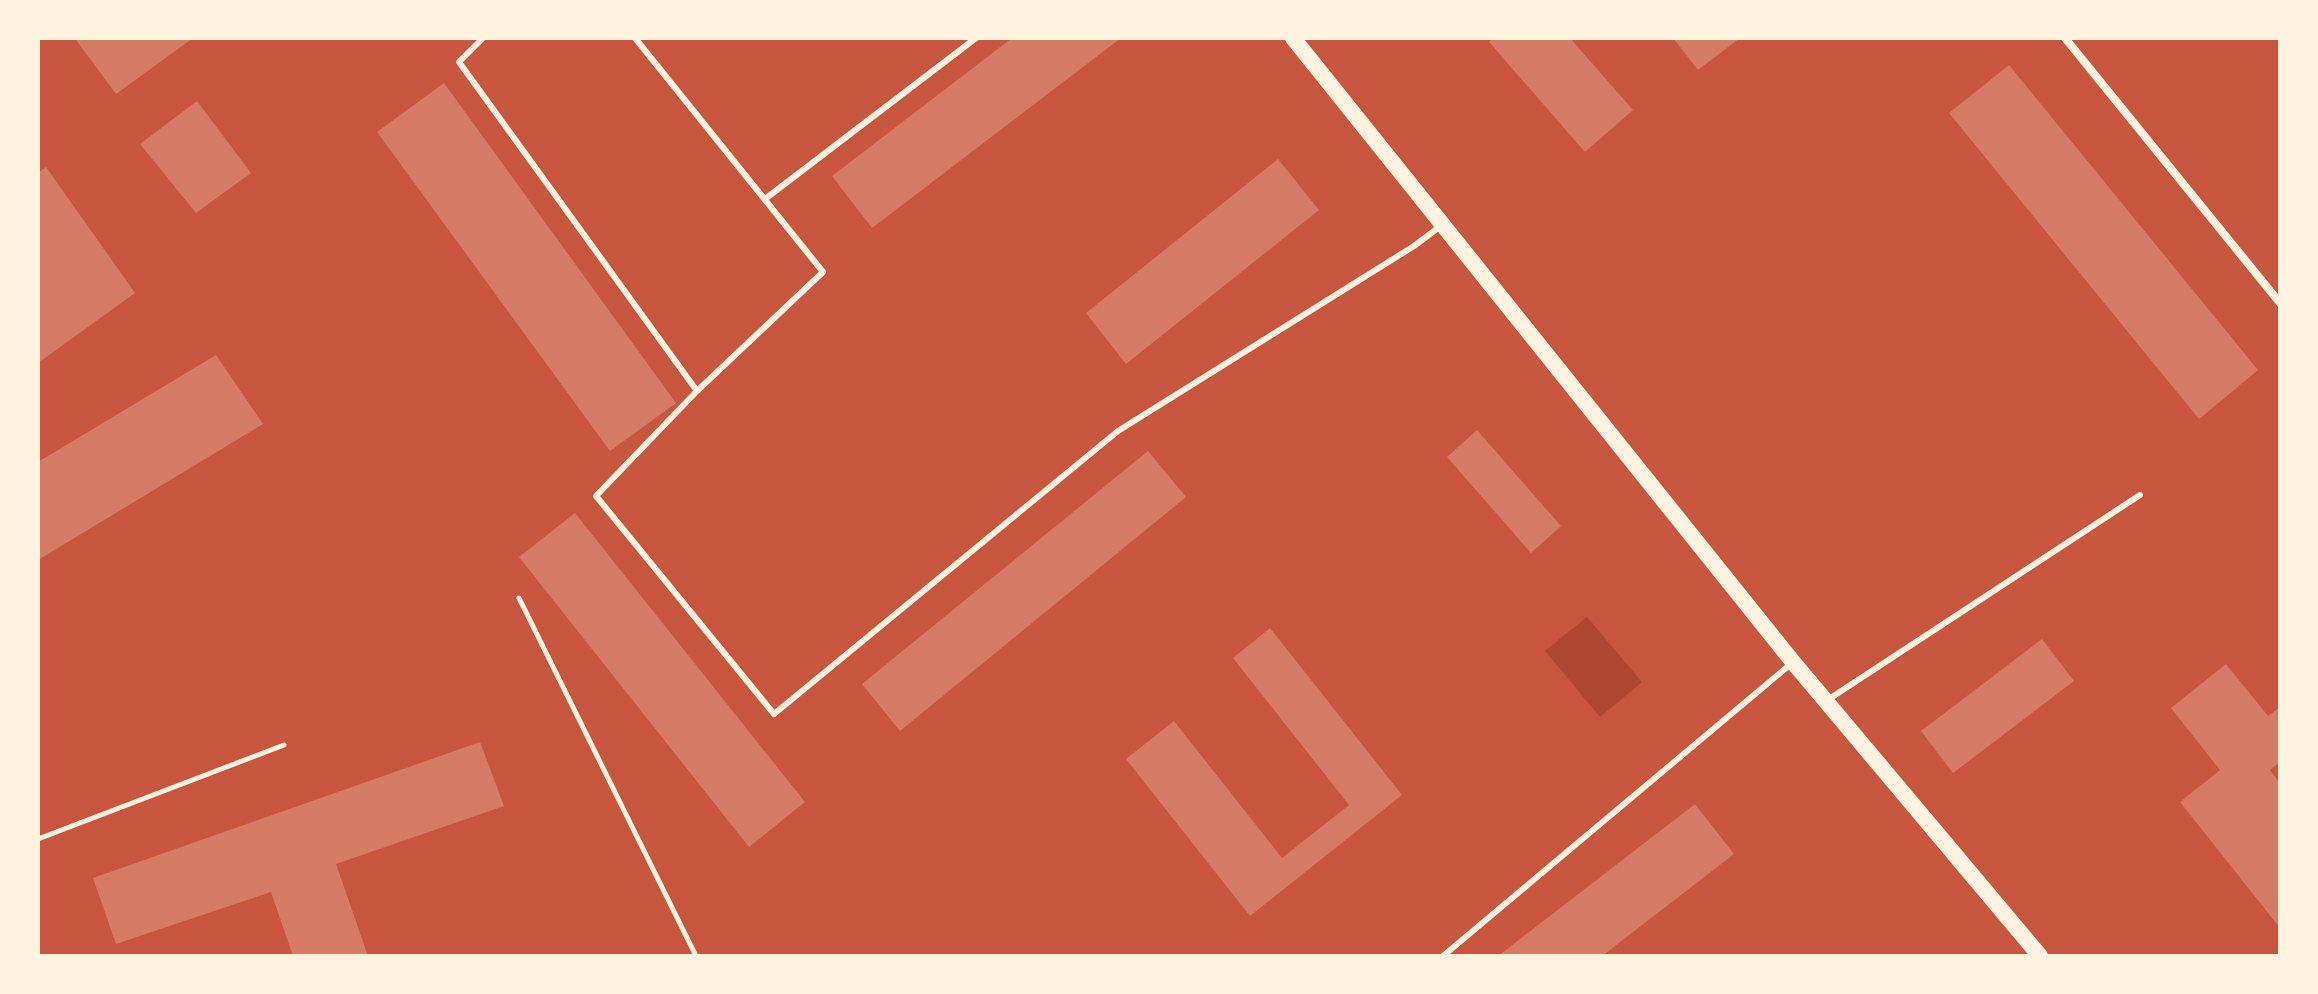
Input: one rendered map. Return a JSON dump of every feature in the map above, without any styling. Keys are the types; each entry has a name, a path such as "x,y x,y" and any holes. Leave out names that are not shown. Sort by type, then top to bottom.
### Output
{"main road":[{"path":"1293,38 1793,662 2040,956"}],"street":[{"path":"2065,38 2280,303"}],"lane":[{"path":"483,38 459,62 697,391"},
{"path":"635,38 823,272 697,391 596,496 774,714 1118,431 1443,225"},
{"path":"765,199 976,38"},
{"path":"1826,701 2140,495"},
{"path":"1443,956 1793,662"}],"path":[{"path":"519,598 696,956"},
{"path":"38,839 284,745"}],"shaded area":[{"path":"1587,617 1642,682 1600,717 1545,651"}],"building":[{"path":"193,38 116,94 76,40"},
{"path":"1012,38 1121,38 872,228 832,176"},
{"path":"1493,38 1570,38 1633,110 1585,152 1489,42"},
{"path":"1673,38 1740,38 1698,70"},
{"path":"2009,65 2258,370 2199,419 1949,113"},
{"path":"444,83 676,403 610,451 377,132"},
{"path":"197,101 251,173 196,213 140,144"},
{"path":"1278,159 1319,210 1126,364 1086,313"},
{"path":"46,167 135,293 38,363 38,173"},
{"path":"216,355 263,424 38,560 38,462"},
{"path":"1477,430 1561,526 1531,553 1447,457"},
{"path":"1148,451 1186,497 900,731 862,684"},
{"path":"575,513 805,802 749,847 519,557"},
{"path":"1270,628 1402,795 1250,916 1126,759 1174,721 1282,858 1349,805 1233,658"},
{"path":"2042,639 2074,681 1953,773 1921,731"},
{"path":"2226,664 2268,716 2280,707 2280,762 2270,770 2280,783 2280,928 2180,802 2220,770 2171,708"},
{"path":"480,742 504,806 336,864 368,956 293,956 271,892 116,944 93,878"},
{"path":"1695,804 1734,854 1602,956 1498,956"}]}
